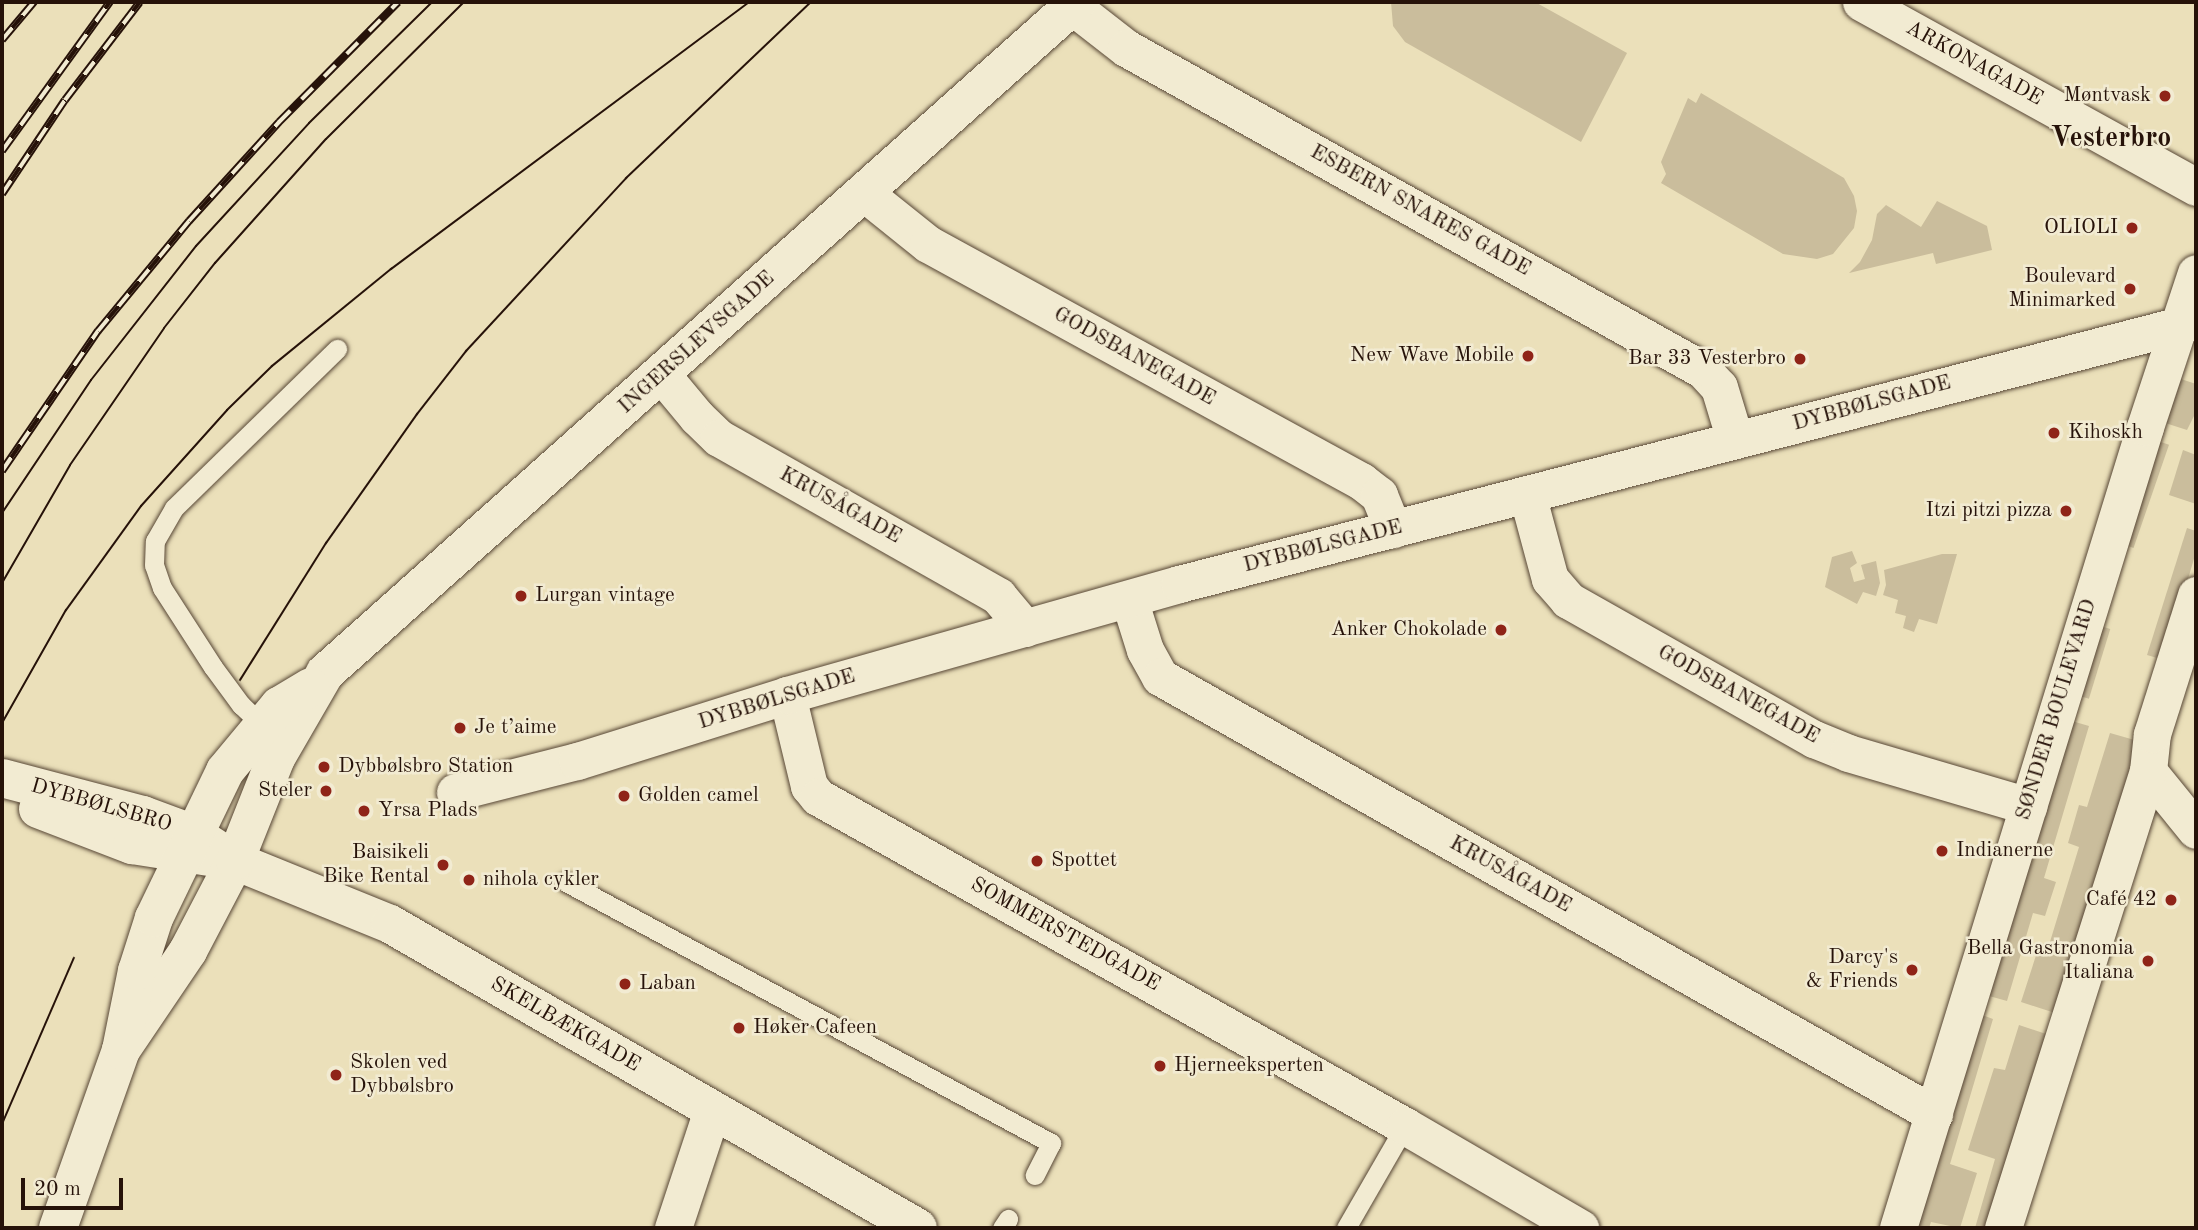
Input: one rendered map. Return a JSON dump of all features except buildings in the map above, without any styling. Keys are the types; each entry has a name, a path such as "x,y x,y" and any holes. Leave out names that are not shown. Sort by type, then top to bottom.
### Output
{"street":[{"name":"ARKONAGADE","path":"1861,2 2196,187"},
{"name":"INGERSLEVSGADE","path":"121,1050 188,951 235,861 276,758 318,684 353,645 662,375 1075,4"},
{"name":"ESBERN SNARES GADE","path":"1075,4 1126,48 1703,370 1719,387 1735,440"},
{"name":"GODSBANEGADE","path":"863,192 928,244 1361,481 1379,495 1394,529"},
{"name":"SØNDER BOULEVARD","path":"1898,1228 2028,806 2187,324 2196,273"},
{"name":"DYBBØLSGADE","path":"455,792 578,761 787,695 1129,599 2187,324"},
{"name":"KRUSÅGADE","path":"662,375 697,417 719,438 998,596 1026,628"},
{"name":"GODSBANEGADE","path":"1527,494 1550,579 1568,600 1814,739 1848,753 2028,806"},
{"path":"2003,1228 2148,771 2152,734 2196,595"},
{"name":"KRUSÅGADE","path":"1129,599 1144,650 1160,677 1934,1114"},
{"name":"INGERSLEVSGADE","path":"58,1228 121,1050 137,971 154,918 189,843 225,771 261,724 279,706 318,684"},
{"name":"SOMMERSTEDGADE","path":"787,695 809,786 818,797 1405,1126 1580,1228"},
{"path":"2148,771 2196,830"},
{"name":"DYBBØLSBRO","path":"2,780 143,815 189,843 235,861"},
{"name":"SKELBÆKGADE","path":"235,861 390,924 712,1110 882,1218 918,1228"},
{"path":"673,1228 712,1110"}],"lane":[{"path":"261,724 241,705 213,667 162,588 154,565 155,541 174,508 337,349"},
{"path":"566,882 1051,1143 1035,1175"},
{"path":"1346,1228 1405,1126"}],"shaded area":[{"path":"1391,2 1535,2 1627,53 1581,142 1405,42 1393,26"},
{"path":"1701,93 1844,178 1854,196 1857,211 1854,228 1833,254 1817,259 1783,254 1661,183 1666,174 1661,162 1688,98 1696,103"},
{"path":"1937,201 1987,226 1992,250 1936,264 1933,253 1849,273 1860,262 1872,240 1877,214 1886,205 1921,227"},
{"path":"2172,376 2196,384 2196,412 2187,430 2159,421"},
{"path":"2152,439 2169,445 2134,548 2117,542"},
{"path":"2183,450 2196,455 2196,504 2169,495"},
{"path":"2187,528 2196,531 2196,552 2164,660 2147,655"},
{"path":"1852,551 1857,563 1850,568 1854,582 1865,579 1861,565 1876,561 1880,583 1876,596 1863,592 1857,604 1825,587 1832,557"},
{"path":"1942,554 1957,554 1937,624 1919,619 1914,632 1903,628 1906,616 1895,613 1898,600 1883,595 1886,585 1884,570"},
{"path":"2094,624 2110,629 2089,699 2073,694"},
{"path":"2065,719 2089,726 2044,878 2056,882 2045,916 2033,913 2007,1001 1982,994"},
{"path":"2110,733 2138,741 2055,1013 2021,1002 2040,943 2049,945 2079,847 2068,843 2079,805 2087,807"},
{"path":"1974,1012 1993,1019 1950,1164 1977,1173 1960,1228 1931,1222 1929,1228 1911,1228"},
{"path":"2019,1025 2049,1035 1993,1228 1975,1228 1995,1159 1968,1150 1994,1068 2005,1070"}],"tram line":[{"path":"2,513 91,380 196,246 309,123 432,2"},
{"path":"2,583 70,465 164,328 215,263 326,139 464,2"},
{"path":"2,723 66,610 141,506 227,410 272,366 391,269 749,2"},
{"path":"240,680 326,543 417,414 466,351 626,178 811,2"},
{"path":"2,1124 74,958"}],"railway":[{"path":"2,40 34,2"},
{"path":"2,151 110,2"},
{"path":"2,194 65,100 140,2"},
{"path":"2,471 98,331 189,221 279,122 398,2"}],"place":[{"name":"Møntvask","path":"2165,96"},
{"name":"OLIOLI","path":"2132,228"},
{"name":"Boulevard Minimarked","path":"2130,289"},
{"name":"New Wave Mobile","path":"1528,356"},
{"name":"Bar 33 Vesterbro","path":"1800,359"},
{"name":"Kihoskh","path":"2054,433"},
{"name":"Itzi pitzi pizza","path":"2066,511"},
{"name":"Lurgan vintage","path":"521,596"},
{"name":"Anker Chokolade","path":"1501,630"},
{"name":"Je t’aime","path":"460,728"},
{"name":"Dybbølsbro Station","path":"324,767"},
{"name":"Steler","path":"326,791"},
{"name":"Golden camel","path":"624,796"},
{"name":"Yrsa Plads","path":"364,811"},
{"name":"Indianerne","path":"1942,851"},
{"name":"Spottet","path":"1037,861"},
{"name":"Baisikeli Bike Rental","path":"443,865"},
{"name":"nihola cykler","path":"469,880"},
{"name":"Café 42","path":"2171,900"},
{"name":"Bella Gastronomia Italiana","path":"2148,961"},
{"name":"Darcy's & Friends","path":"1912,970"},
{"name":"Laban","path":"625,984"},
{"name":"Høker Cafeen","path":"739,1028"},
{"name":"Hjerneeksperten","path":"1160,1066"},
{"name":"Skolen ved Dybbølsbro","path":"336,1075"}],"district":[{"name":"Vesterbro","path":"2111,139"}]}
